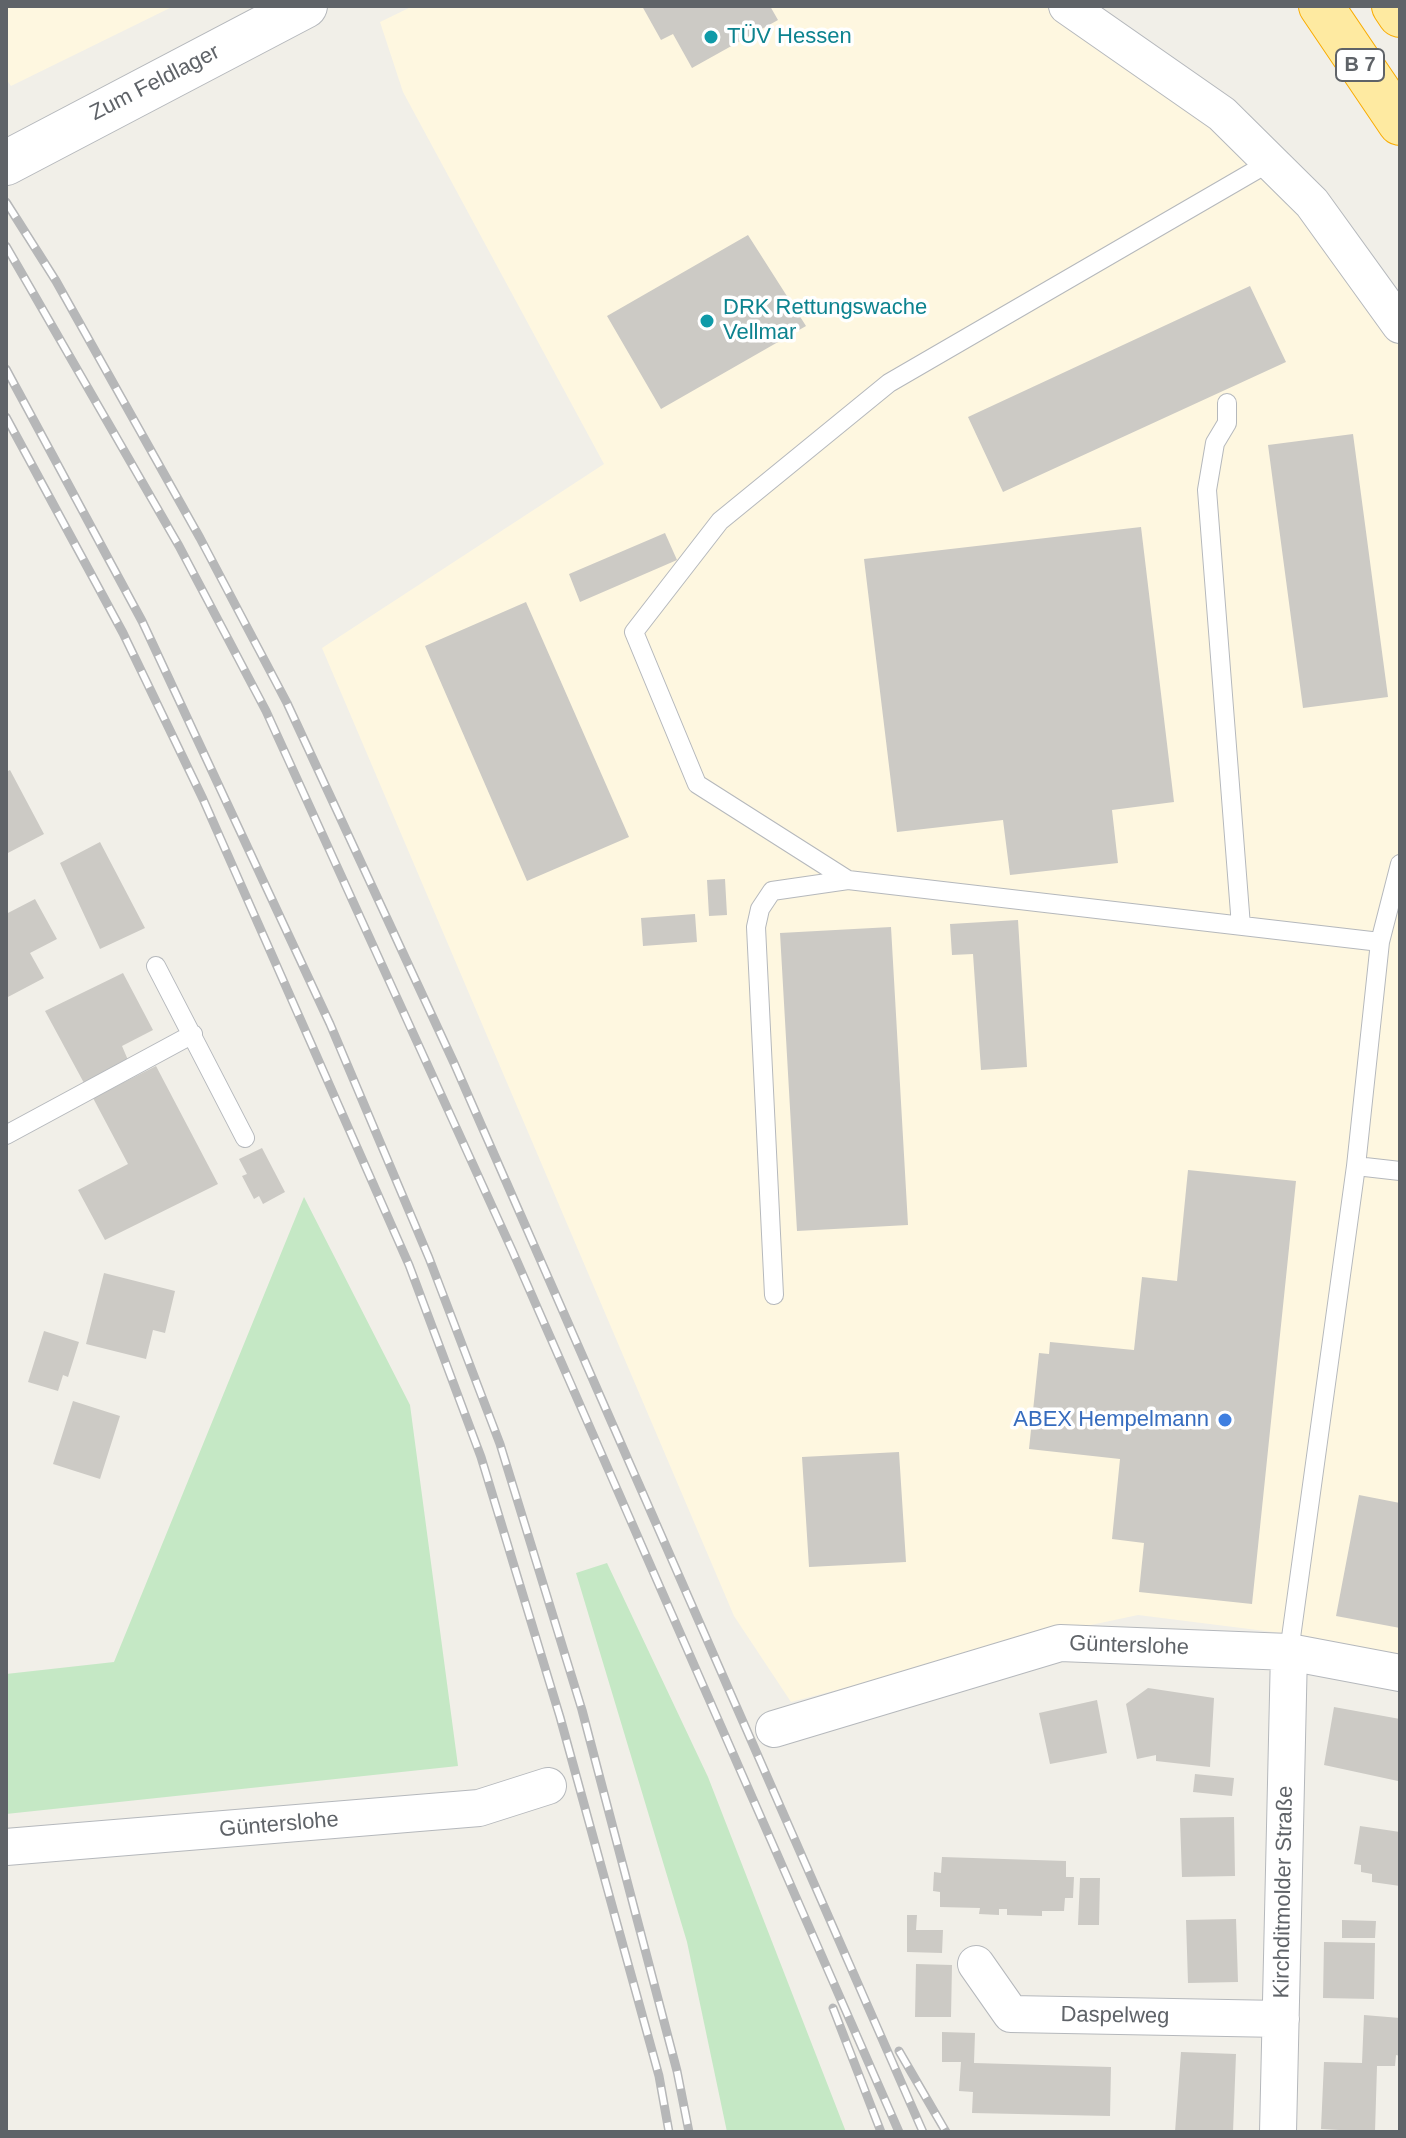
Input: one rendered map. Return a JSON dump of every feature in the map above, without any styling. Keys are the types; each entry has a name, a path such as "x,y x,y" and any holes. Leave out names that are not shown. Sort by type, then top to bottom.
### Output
{"highway":[{"name":"B 7","path":"1321,6 1400,123"},
{"path":"1394,6 1400,15"}],"street":[{"name":"Zum Feldlager","path":"24,152 305,6"},
{"path":"1067,6 1222,114 1312,203 1400,325"},
{"name":"Günterslohe","path":"774,1729 1060,1643 1289,1652 1400,1673"},
{"name":"Kirchditmolder Straße","path":"1278,2132 1289,1652"},
{"name":"Günterslohe","path":"6,1847 479,1808 548,1786"},
{"name":"Daspelweg","path":"976,1964 1011,2014 1281,2019"}],"lane":[{"path":"848,880 697,784 634,632 720,521 889,383 1270,162"},
{"path":"1227,403 1227,423 1215,443 1207,490 1241,926"},
{"path":"1289,1652 1356,1166 1380,942 1400,864"},
{"path":"774,1295 756,927 760,909 772,891 848,880 1380,942"},
{"path":"156,966 245,1138"},
{"path":"6,1135 193,1034"},
{"path":"1356,1166 1400,1171"}],"shaded area":[{"path":"6,6 174,6 11,86 6,79"},
{"path":"413,6 1056,6 1222,114 1400,325 1400,1655 1305,1636 1138,1615 1058,1632 791,1702 734,1616 322,648 604,464 403,92 380,22"}],"green space":[{"path":"304,1197 410,1405 458,1766 6,1814 6,1674 114,1662"},
{"path":"607,1563 708,1777 846,2132 727,2132 687,1942 576,1573"}],"building":[{"name":"TÜV Hessen","path":"642,6 770,6 778,20 692,68 673,34 661,40"},
{"name":"DRK Rettungswache Vellmar","path":"748,235 806,326 661,409 607,316"},
{"path":"1250,286 1286,362 1003,492 968,417"},
{"path":"1353,434 1388,697 1303,708 1268,445"},
{"path":"1141,527 1174,802 1112,810 1118,863 1010,875 1003,820 897,832 864,559"},
{"path":"665,533 677,560 580,602 569,574"},
{"path":"526,602 629,837 527,881 425,646"},
{"path":"10,770 44,834 6,854 6,772"},
{"path":"100,842 145,928 100,949 60,863"},
{"path":"725,879 727,915 709,916 707,880"},
{"path":"35,899 57,939 30,953 44,978 6,998 6,914"},
{"path":"695,914 697,942 643,946 641,918"},
{"path":"1018,920 1027,1067 981,1070 973,954 952,955 950,924"},
{"path":"891,927 908,1225 797,1231 780,933"},
{"path":"123,973 153,1030 122,1046 128,1060 84,1083 45,1011"},
{"path":"156,1066 218,1184 105,1240 78,1190 128,1164 93,1098"},
{"path":"262,1148 285,1192 263,1204 259,1196 254,1199 242,1176 247,1174 239,1159"},
{"path":"1188,1170 1296,1181 1252,1604 1139,1592 1144,1543 1112,1539 1120,1459 1029,1449 1039,1353 1049,1354 1050,1342 1134,1350 1142,1277 1177,1281"},
{"path":"104,1273 175,1291 165,1333 153,1330 146,1359 86,1344"},
{"path":"44,1331 79,1342 68,1377 63,1375 58,1391 28,1382"},
{"path":"73,1401 120,1416 100,1479 53,1464"},
{"path":"899,1452 906,1562 809,1567 802,1457"},
{"path":"1359,1495 1400,1503 1400,1628 1336,1616"},
{"path":"1148,1688 1214,1698 1210,1767 1156,1761 1156,1755 1137,1759 1126,1704"},
{"path":"1097,1700 1107,1753 1050,1764 1039,1713"},
{"path":"1334,1707 1400,1719 1398,1781 1324,1765"},
{"path":"1195,1774 1234,1778 1232,1796 1193,1792"},
{"path":"1234,1817 1235,1876 1182,1877 1180,1818"},
{"path":"1360,1826 1400,1832 1400,1886 1372,1882 1372,1874 1361,1872 1361,1865 1354,1864"},
{"path":"942,1857 1066,1861 1066,1877 1074,1877 1073,1898 1065,1898 1064,1911 1042,1911 1042,1916 1007,1915 1007,1909 999,1909 999,1915 979,1914 980,1908 940,1907 940,1892 933,1891 934,1872 941,1873"},
{"path":"1080,1878 1100,1878 1099,1925 1078,1925"},
{"path":"907,1915 917,1915 916,1930 943,1930 942,1953 907,1952"},
{"path":"1236,1919 1238,1982 1188,1983 1186,1920"},
{"path":"1342,1920 1376,1921 1375,1938 1342,1938"},
{"path":"1324,1942 1375,1943 1374,1999 1323,1998"},
{"path":"916,1964 952,1965 951,2017 915,2017"},
{"path":"1364,2015 1400,2018 1400,2056 1396,2055 1395,2066 1377,2066 1375,2132 1321,2129 1324,2062 1362,2063"},
{"path":"942,2032 975,2033 974,2063 1111,2067 1110,2116 972,2113 973,2092 959,2091 961,2062 942,2062"},
{"path":"1181,2052 1236,2054 1233,2132 1175,2132"}],"railway":[{"path":"6,202 56,281 200,538 287,703 454,1063 923,2132"},
{"path":"6,246 179,546 266,711 512,1250 899,2132"},
{"path":"6,369 142,621 330,1024 429,1258 500,1444 582,1710 677,2071 689,2132"},
{"path":"6,417 123,633 203,799 409,1265 481,1457 560,1717 659,2076 669,2132"},
{"path":"833,2008 881,2132"},
{"path":"899,2051 946,2132"}],"place":[{"name":"TÜV Hessen","path":"711,37"},
{"name":"DRK Rettungswache Vellmar","path":"707,321"},
{"name":"ABEX Hempelmann","path":"1225,1420"}]}
